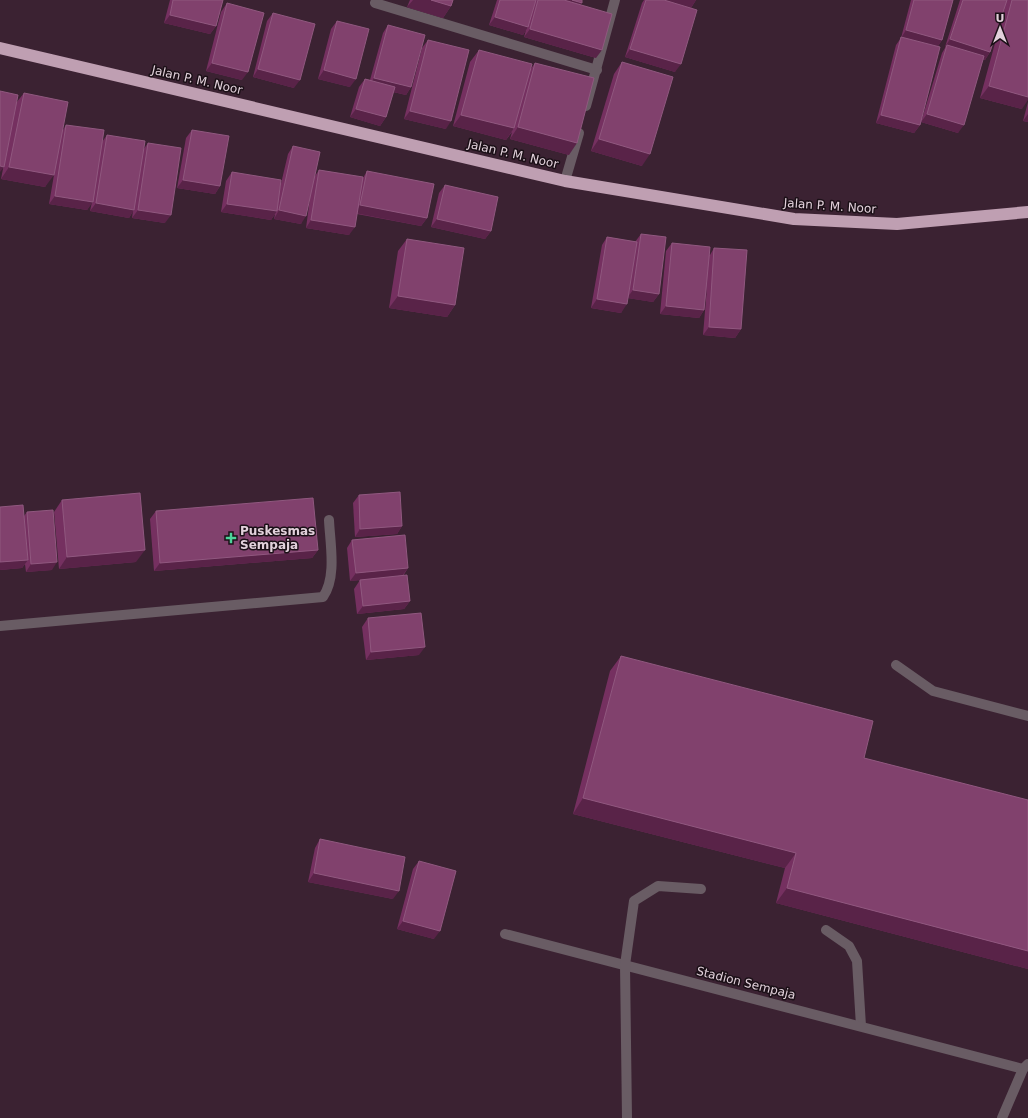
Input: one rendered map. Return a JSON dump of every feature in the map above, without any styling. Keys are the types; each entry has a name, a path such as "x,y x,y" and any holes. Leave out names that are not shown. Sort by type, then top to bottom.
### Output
{"highway":[{"name":"Jalan P. M. Noor","path":"0,48 565,181 794,219 896,224 1028,212"}],"street":[{"path":"565,181 597,70 615,0"},
{"path":"375,3 597,70"},
{"path":"0,626 323,597 330,582 331,569 329,520"},
{"path":"896,665 932,690 1028,716"},
{"path":"628,1118 624,965 634,901 658,886 701,889"},
{"path":"826,930 849,946 857,961 861,1026"},
{"name":"Stadion Sempaja","path":"505,934 1026,1067 1002,1118"}],"building":[{"path":"173,0 223,0 216,26 170,15"},
{"path":"431,0 453,0 451,6"},
{"path":"500,0 536,0 528,27 495,17"},
{"path":"538,0 564,0 612,14 602,50 530,29"},
{"path":"572,0 582,0 582,3"},
{"path":"646,0 664,0 697,10 681,64 630,49"},
{"path":"914,0 953,0 942,40 906,30"},
{"path":"963,0 1007,0 990,52 950,39"},
{"path":"1012,0 1028,0 1028,97 989,86"},
{"path":"227,3 264,13 248,72 212,63"},
{"path":"273,13 315,24 300,80 258,69"},
{"path":"337,21 369,29 356,79 324,70"},
{"path":"388,25 425,35 411,87 374,78"},
{"path":"901,37 940,47 920,125 881,115"},
{"path":"428,40 469,50 451,121 410,111"},
{"path":"947,45 984,56 964,125 927,114"},
{"path":"479,50 532,64 514,128 461,115"},
{"path":"622,62 673,77 650,154 599,139"},
{"path":"535,63 594,78 577,143 518,127"},
{"path":"365,79 395,87 386,117 356,109"},
{"path":"0,91 18,95 4,167 0,166"},
{"path":"24,93 68,102 54,175 9,167"},
{"path":"66,125 104,130 93,202 55,196"},
{"path":"192,130 229,136 220,186 183,180"},
{"path":"107,135 145,141 134,210 96,203"},
{"path":"148,143 181,148 171,215 138,210"},
{"path":"293,146 320,152 306,216 279,210"},
{"path":"319,170 363,177 355,227 311,220"},
{"path":"367,171 434,184 427,218 360,205"},
{"path":"232,172 281,180 277,211 227,204"},
{"path":"445,185 498,197 491,231 437,219"},
{"path":"641,234 666,237 659,294 633,290"},
{"path":"607,237 637,242 627,304 597,299"},
{"path":"407,239 464,248 455,305 398,296"},
{"path":"672,243 710,247 704,310 666,306"},
{"path":"714,248 747,250 741,329 709,327"},
{"path":"400,492 402,526 360,529 359,495"},
{"path":"140,493 145,550 67,557 62,500"},
{"name":"Puskesmas Sempaja","path":"313,498 318,550 160,563 156,511"},
{"path":"23,505 28,560 0,562 0,507"},
{"path":"53,510 57,562 31,564 27,512"},
{"path":"405,535 408,568 356,573 352,540"},
{"path":"407,575 410,601 363,606 360,580"},
{"path":"421,613 425,647 371,652 368,618"},
{"path":"621,656 873,721 864,758 1028,800 1028,951 787,888 796,853 583,798"},
{"path":"320,839 405,857 399,891 314,873"},
{"path":"419,861 456,871 440,931 403,921"}],"place":[{"name":"Puskesmas Sempaja","path":"231,538"}]}
